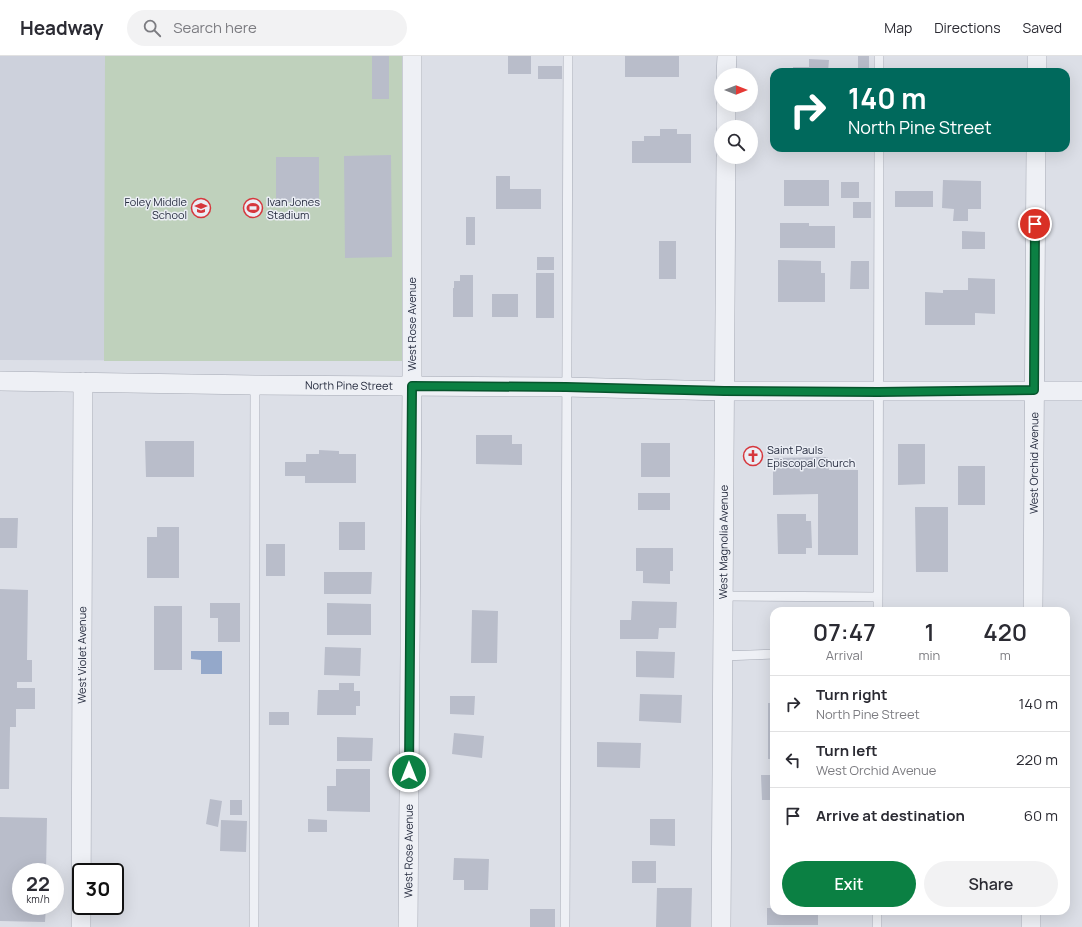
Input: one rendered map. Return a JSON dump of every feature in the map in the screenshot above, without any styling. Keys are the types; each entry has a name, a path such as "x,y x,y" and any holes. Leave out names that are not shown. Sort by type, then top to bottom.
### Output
{"street":[{"name":"West Rose Avenue","path":"408,927 412,386 412,56"},
{"path":"726,68 727,56"},
{"path":"1036,68 1037,56"},
{"name":"West Orchid Avenue","path":"1033,607 1036,152"},
{"name":"West Magnolia Avenue","path":"721,927 726,164"},
{"name":"North Pine Street","path":"0,382 566,387 724,391 1082,391"},
{"name":"West Violet Avenue","path":"80,927 83,382"},
{"path":"1031,915 1031,927"}],"lane":[{"path":"565,927 568,56"},
{"path":"879,56 879,68"},
{"path":"878,607 879,152"},
{"path":"254,927 255,385"},
{"path":"723,596 878,597"},
{"path":"722,656 770,654"},
{"path":"877,915 877,927"}],"shaded area":[{"name":"Ivan Jones Stadium","path":"0,56 403,56 402,361 0,360"}],"green space":[{"name":"Ivan Jones Stadium","path":"105,56 403,56 402,361 104,361"}],"water":[{"path":"191,651 222,651 222,674 201,674 201,660 191,659"}],"building":[{"path":"372,56 389,56 389,99 372,99"},
{"path":"508,56 531,56 531,74 508,74"},
{"path":"625,56 679,56 679,77 625,77"},
{"path":"858,56 869,56 869,68 858,68"},
{"path":"809,59 829,60 828,68 793,68 809,67"},
{"path":"538,66 562,66 562,79 538,79"},
{"path":"660,129 677,129 677,134 691,134 691,163 632,163 632,141 644,141 644,136 660,136"},
{"path":"391,155 392,257 345,258 344,156"},
{"path":"276,157 319,157 319,202 276,202"},
{"path":"496,176 510,176 510,189 541,189 541,209 496,209"},
{"path":"784,180 829,180 829,206 784,206"},
{"path":"943,180 981,181 981,209 968,209 968,221 953,221 954,209 942,208"},
{"path":"841,182 859,182 859,198 841,198"},
{"path":"895,191 933,191 933,207 895,207"},
{"path":"853,202 871,202 871,218 853,218"},
{"path":"466,217 475,217 475,245 466,245"},
{"path":"780,223 809,223 809,226 835,226 835,248 780,248"},
{"path":"962,231 985,232 985,249 962,249"},
{"path":"659,241 676,241 676,279 659,279"},
{"path":"537,257 554,257 554,270 537,270"},
{"path":"778,260 821,261 821,273 825,273 825,302 778,302"},
{"path":"851,261 869,261 869,289 850,289"},
{"path":"536,273 554,273 554,318 536,318"},
{"path":"460,275 473,275 473,317 453,317 454,281 460,281"},
{"path":"968,278 995,279 995,314 975,313 975,325 925,325 925,292 943,293 943,290 968,290"},
{"path":"492,294 518,294 518,317 492,317"},
{"path":"476,435 512,435 512,444 522,444 522,465 476,464"},
{"path":"145,441 194,441 194,477 146,477"},
{"path":"641,443 670,443 670,477 641,477"},
{"path":"898,444 925,444 925,484 898,485"},
{"path":"319,450 339,451 339,454 356,454 356,483 305,483 305,476 285,476 285,462 306,462 306,454 319,454"},
{"path":"828,457 829,470 858,470 858,555 818,555 818,494 773,495 773,458"},
{"path":"958,466 985,466 985,505 958,505"},
{"path":"638,493 670,493 670,510 638,510"},
{"path":"915,507 948,507 948,572 916,572"},
{"path":"777,514 806,514 806,521 811,521 812,548 806,548 806,554 778,554"},
{"path":"0,518 18,518 17,548 0,548"},
{"path":"339,522 365,522 365,550 339,550"},
{"path":"157,527 179,527 179,578 147,578 147,537 157,537"},
{"path":"266,544 285,544 285,576 266,576"},
{"path":"636,548 673,548 673,571 670,571 670,584 643,583 643,571 636,571"},
{"path":"324,572 372,572 371,594 324,594"},
{"path":"0,589 28,590 27,660 32,660 32,682 17,682 17,688 35,688 35,709 16,709 16,727 10,727 9,789 0,789"},
{"path":"632,601 677,602 676,628 659,628 658,639 620,639 620,620 631,620"},
{"path":"210,603 240,603 240,642 218,642 218,618 210,618"},
{"path":"327,603 371,604 371,635 327,635"},
{"path":"154,606 182,606 182,670 154,670"},
{"path":"472,610 498,611 497,663 471,663"},
{"path":"325,647 361,648 360,676 324,675"},
{"path":"636,651 675,652 674,678 636,677"},
{"path":"339,683 354,683 354,691 360,691 360,706 356,706 356,715 317,715 318,690 339,690"},
{"path":"640,694 682,695 681,723 639,721"},
{"path":"450,696 475,696 474,715 450,714"},
{"path":"768,703 770,703 770,759 768,759"},
{"path":"269,712 289,712 289,725 269,725"},
{"path":"454,733 484,736 482,758 452,754"},
{"path":"337,737 373,738 372,761 337,761"},
{"path":"597,742 641,743 640,768 597,767"},
{"path":"336,769 370,769 370,812 327,811 327,786 336,786"},
{"path":"761,775 770,775 770,800 762,800"},
{"path":"210,799 222,801 218,827 206,824"},
{"path":"230,800 242,800 242,815 230,815"},
{"path":"0,817 47,818 46,863 12,863 12,915 45,915 45,922 0,921"},
{"path":"308,819 327,820 327,832 308,832"},
{"path":"650,819 675,819 675,846 650,845"},
{"path":"221,820 247,821 246,852 220,851"},
{"path":"454,858 489,859 488,890 464,890 464,880 453,880"},
{"path":"632,861 656,861 656,883 632,883"},
{"path":"657,888 692,888 691,927 656,927"},
{"path":"767,908 770,908 770,915 818,915 818,925 767,925"},
{"path":"530,909 555,909 555,927 530,927"}],"place":[{"name":"Foley Middle School","path":"201,208"},
{"name":"Ivan Jones Stadium","path":"253,208"},
{"name":"Saint Pauls Episcopal Church","path":"753,456"}],"route":[{"path":"409,772 412,386 878,392 1034,390 1035,224"}]}
